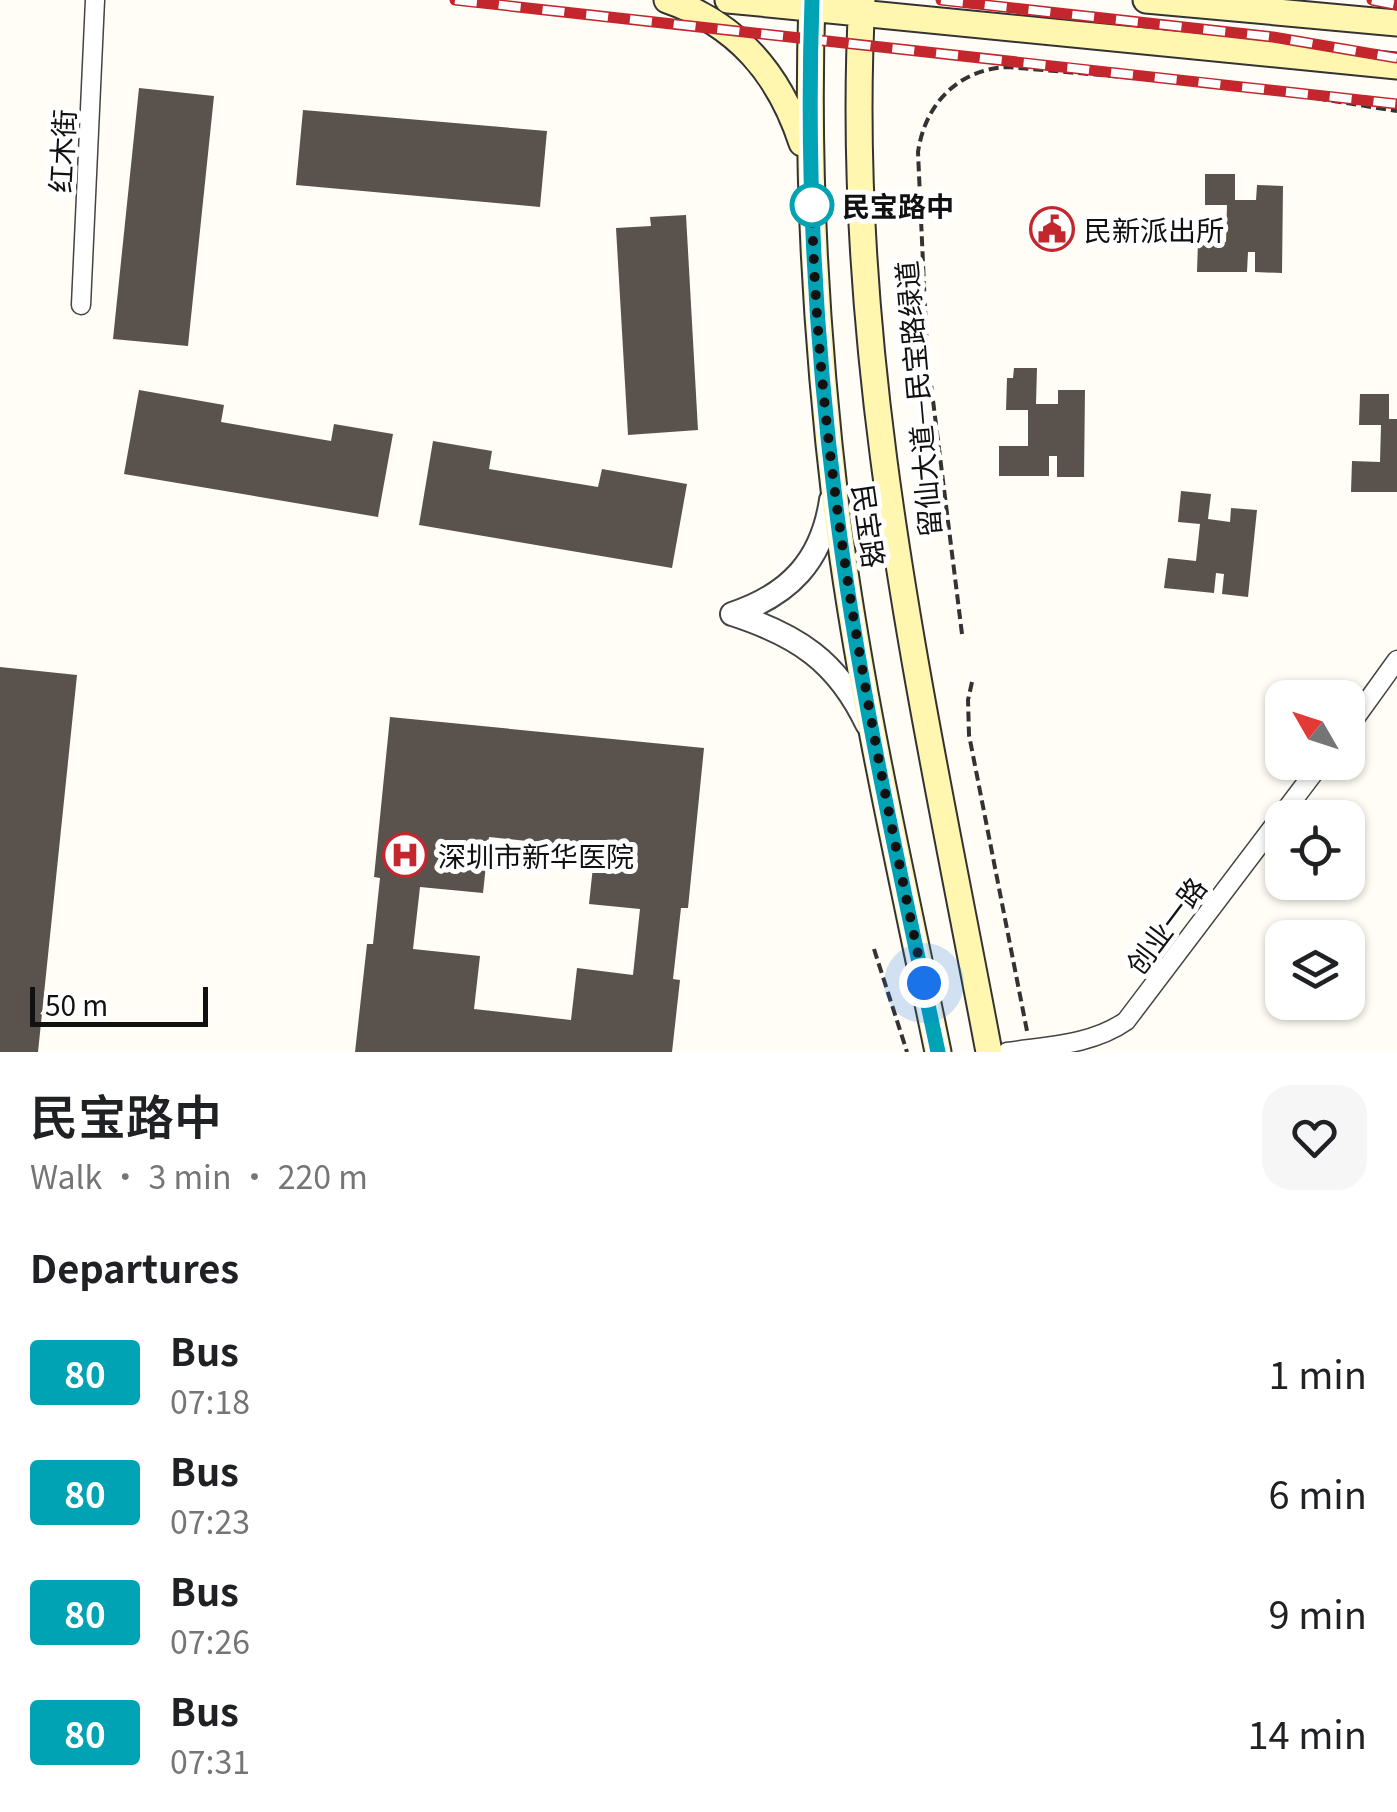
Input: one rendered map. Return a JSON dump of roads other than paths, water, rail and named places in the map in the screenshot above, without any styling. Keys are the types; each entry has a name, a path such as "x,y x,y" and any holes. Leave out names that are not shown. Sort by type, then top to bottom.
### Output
{"main road":[{"path":"667,0 730,31 762,63 788,104 810,173"},
{"path":"728,0 862,7 1397,66"},
{"path":"1146,0 1397,23"},
{"name":"民宝路","path":"812,4 810,173 824,395 834,480 876,751 938,1052"},
{"name":"民宝路","path":"862,7 863,244 874,391 916,658 990,1052"}],"street":[{"name":"红木街","path":"81,305 95,0"},
{"path":"834,480 825,532 804,569 766,601 732,614 794,638 815,654 854,698 876,751"},
{"path":"1365,704 1397,660"},
{"name":"创业一路","path":"1007,1052 1092,1038 1126,1021 1308,780"}],"railway":[{"path":"455,0 1397,104"},
{"path":"941,0 1273,37 1397,58"},
{"path":"1372,0 1397,5"}],"place":[{"name":"民宝路中","path":"812,205"},
{"name":"民新派出所","path":"1052,229"},
{"name":"深圳市新华医院","path":"405,855"}]}
